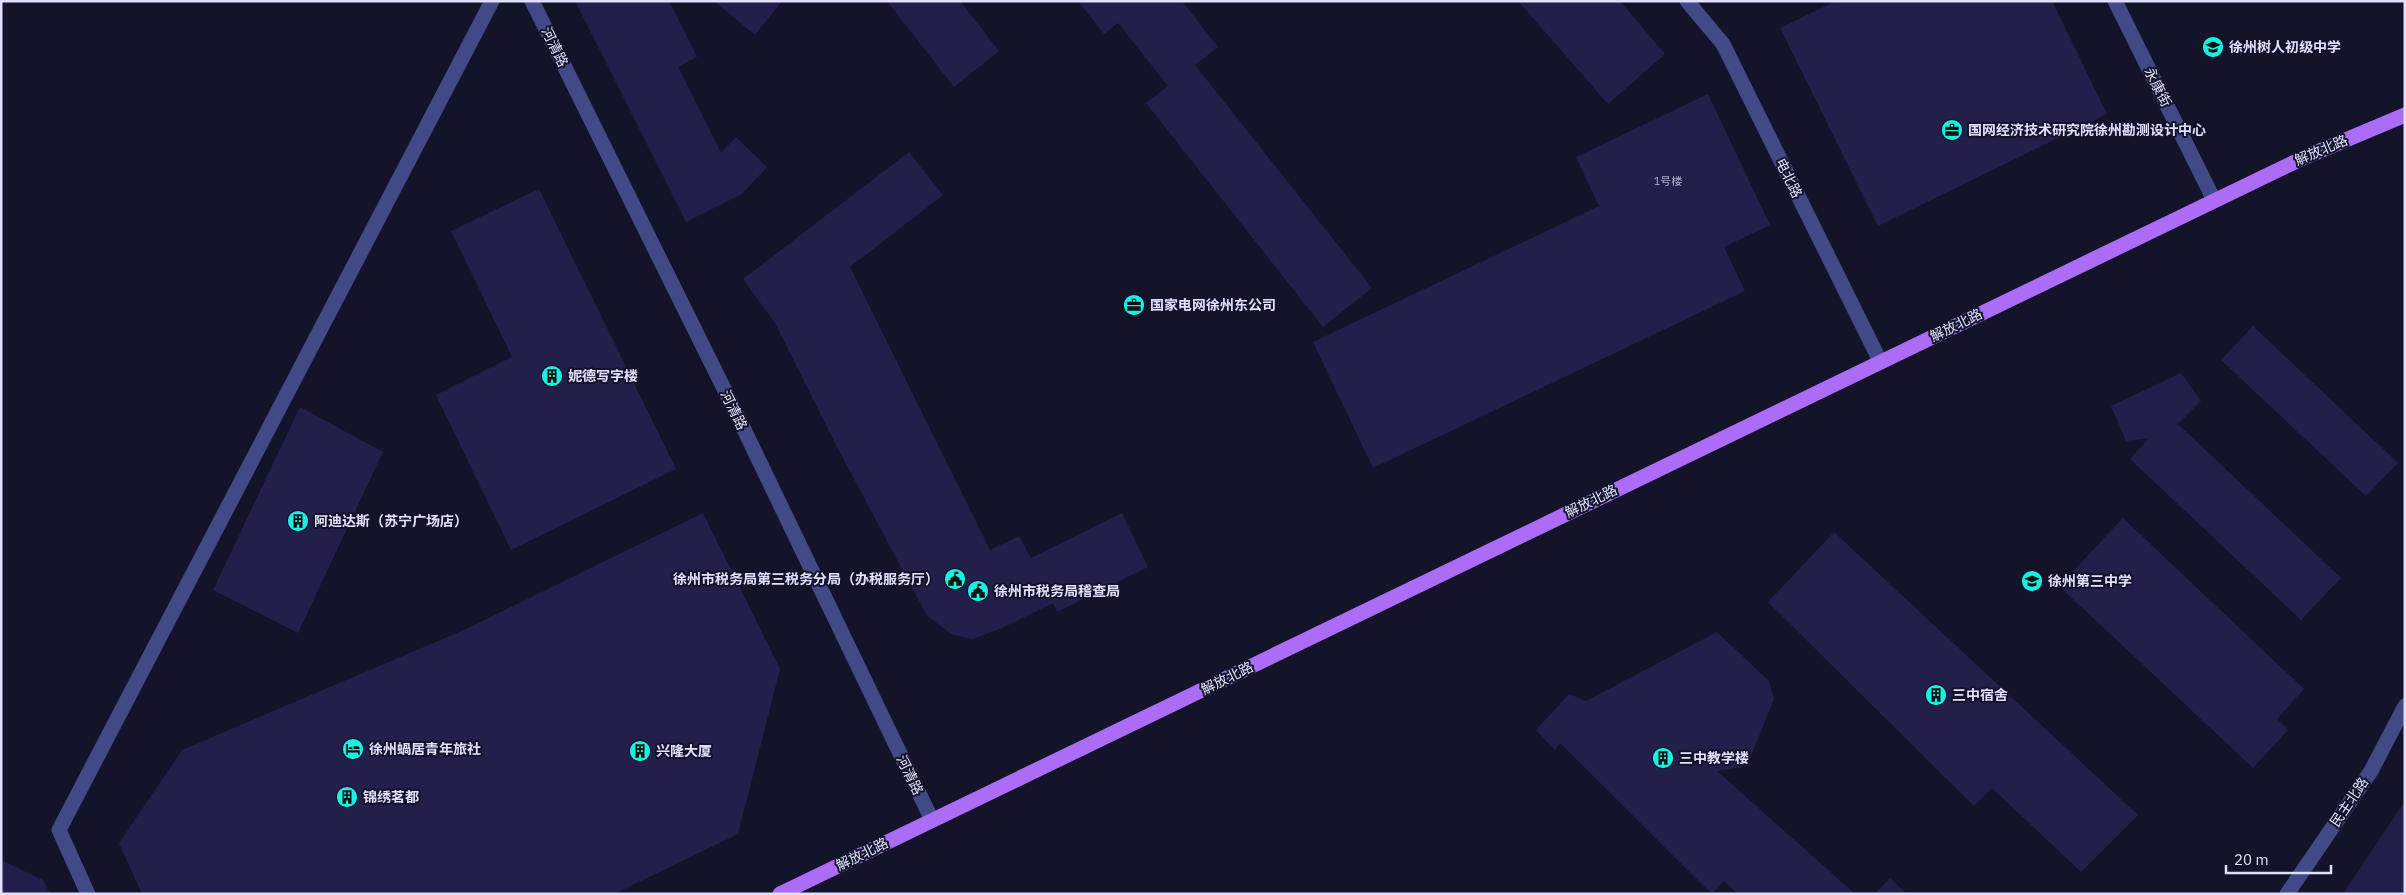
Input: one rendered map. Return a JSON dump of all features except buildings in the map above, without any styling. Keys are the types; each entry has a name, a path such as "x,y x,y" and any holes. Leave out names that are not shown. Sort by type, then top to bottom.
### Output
{"main road":[{"name":"解放北路","path":"780,894 2214,200 2303,158 2405,115"}],"street":[{"path":"88,894 59,830 492,1"},
{"name":"河清路","path":"532,1 738,417 932,820"},
{"name":"电北路","path":"1687,1 1723,44 1880,362"},
{"name":"永康街","path":"2115,1 2214,200"},
{"name":"民主北路","path":"2287,894 2370,771 2405,706"}],"place":[{"name":"徐州树人初级中学","path":"2213,47"},
{"name":"国网经济技术研究院徐州勘测设计中心","path":"1952,130"},
{"name":"国家电网徐州东公司","path":"1134,305"},
{"name":"妮德写字楼","path":"552,376"},
{"name":"阿迪达斯（苏宁广场店）","path":"298,521"},
{"name":"徐州市税务局第三税务分局（办税服务厅）","path":"955,579"},
{"name":"徐州第三中学","path":"2032,581"},
{"name":"徐州市税务局稽查局","path":"978,591"},
{"name":"三中宿舍","path":"1936,695"},
{"name":"徐州蝸居青年旅社","path":"353,749"},
{"name":"兴隆大厦","path":"640,751"},
{"name":"三中教学楼","path":"1663,758"},
{"name":"锦绣茗都","path":"347,797"}]}
